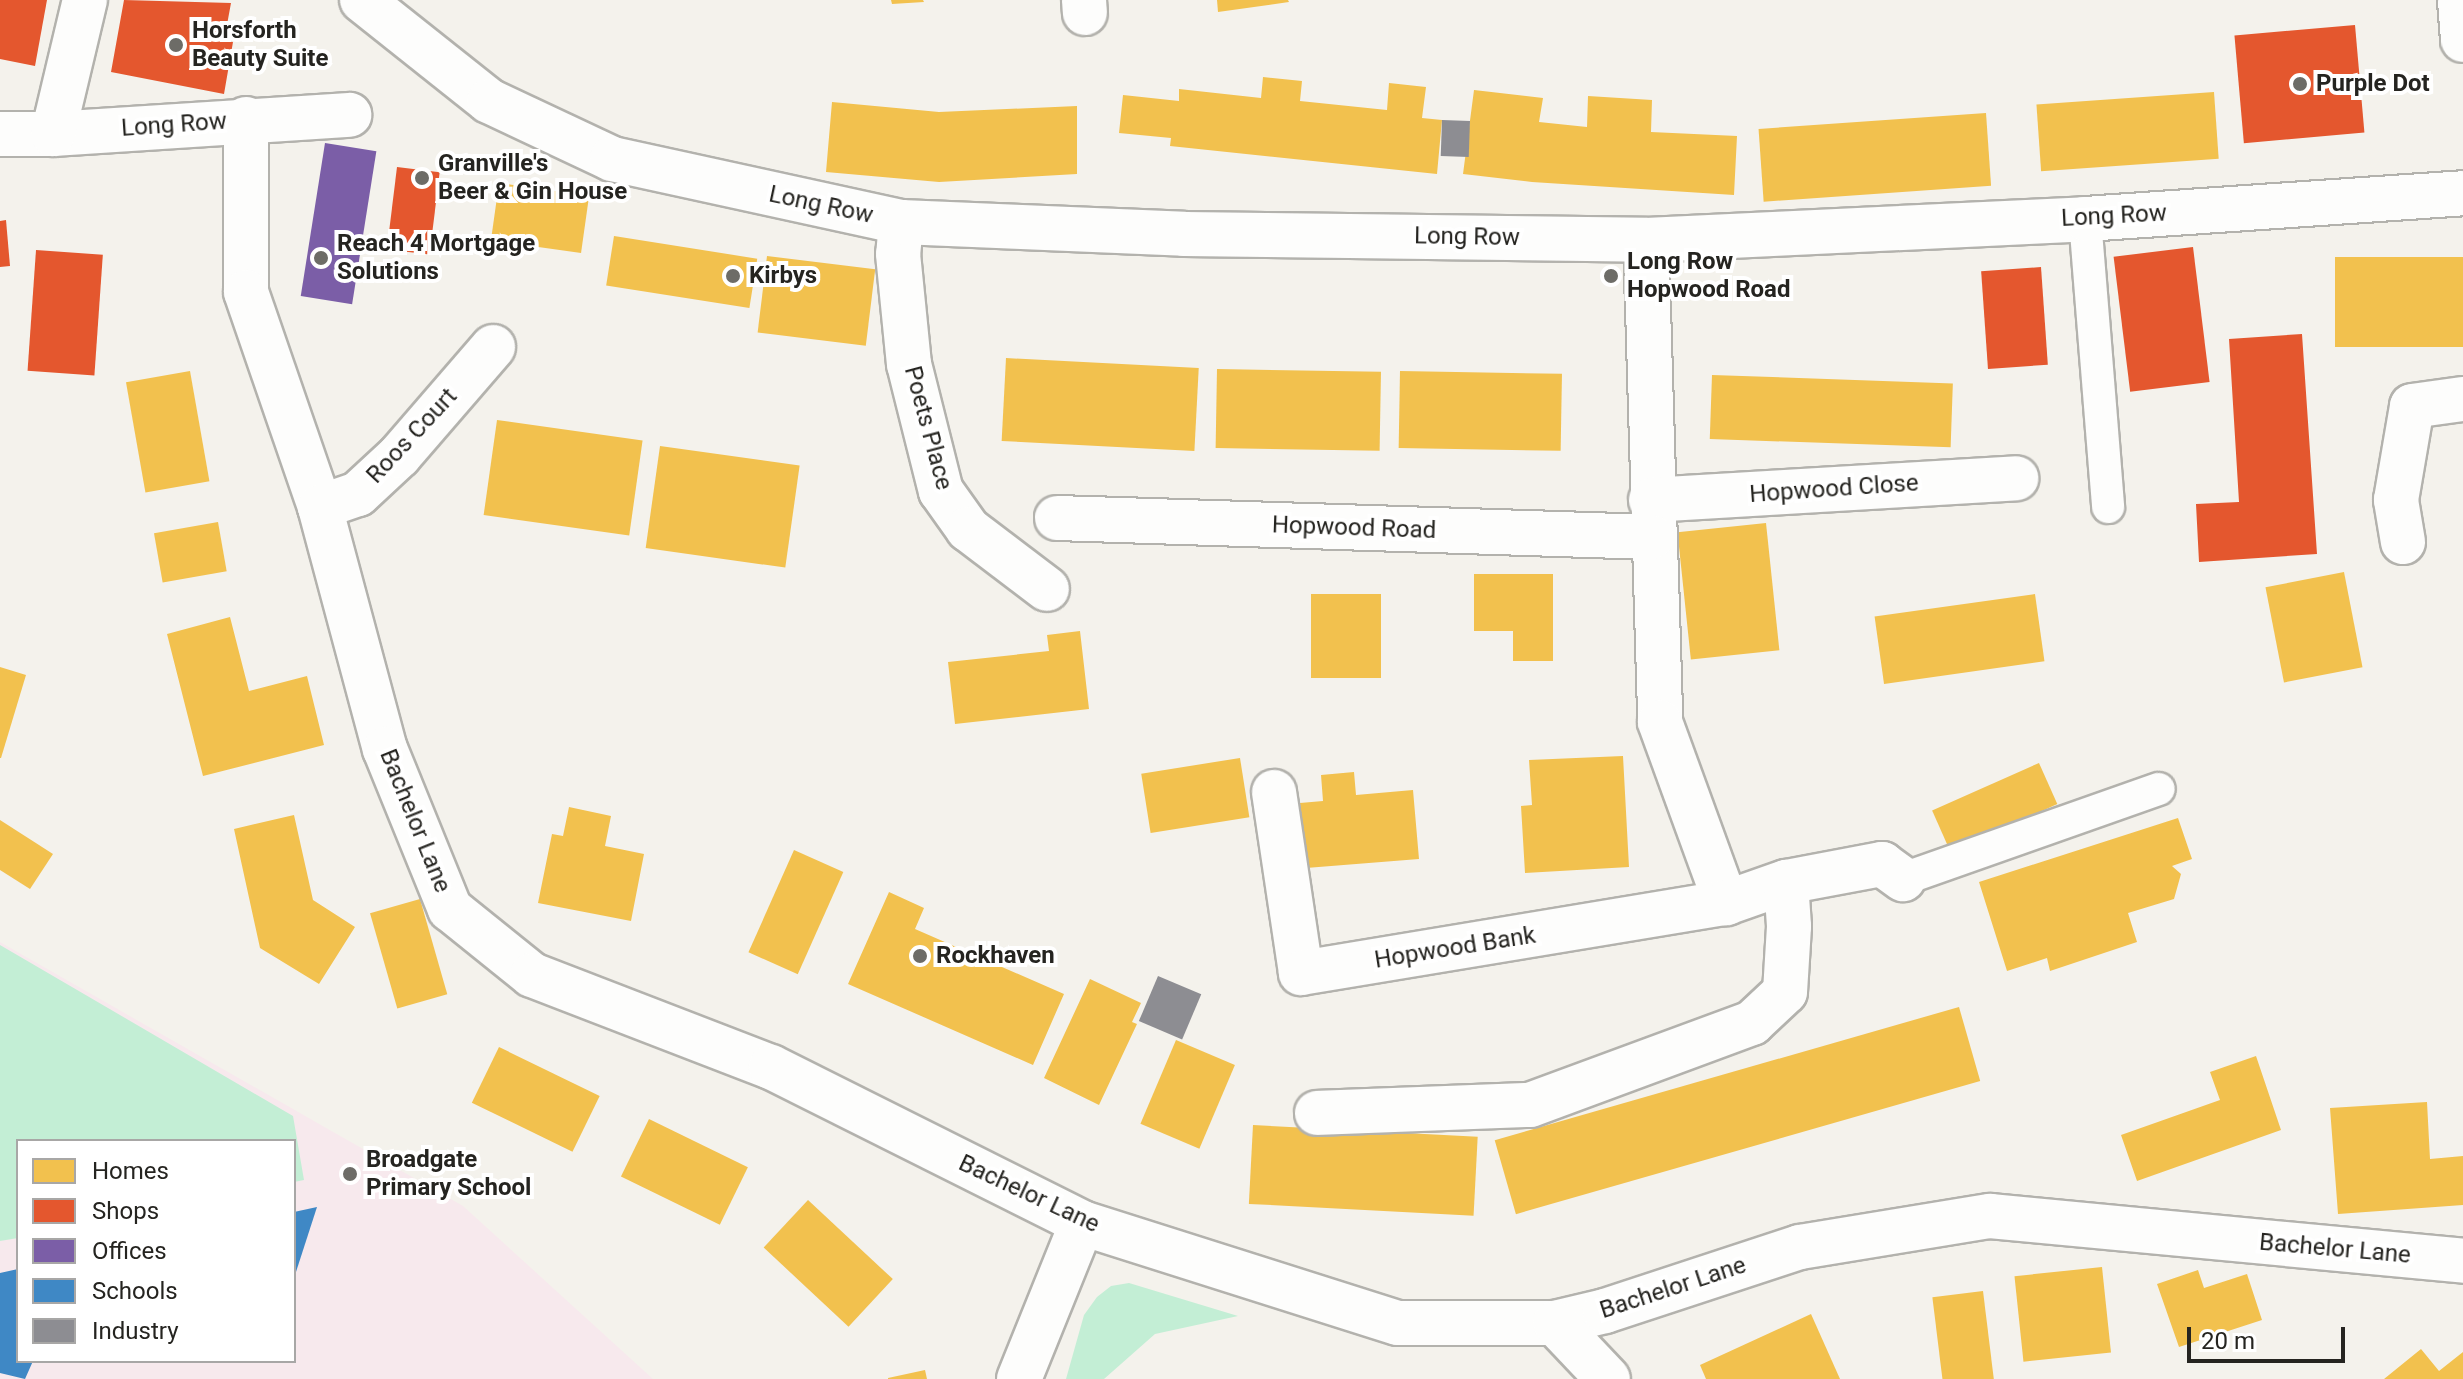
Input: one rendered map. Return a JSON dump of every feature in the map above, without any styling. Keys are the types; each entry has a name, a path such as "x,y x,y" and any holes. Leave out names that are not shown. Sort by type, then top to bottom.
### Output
{"street":[{"path":"53,134 85,0"},
{"name":"Long Row","path":"362,0 489,101 612,159 901,222 1184,234 1646,240 2085,219 2463,193"},
{"path":"2460,0 2463,40"},
{"name":"Long Row","path":"0,134 53,134 246,119 349,115"},
{"name":"Bachelor Lane","path":"246,119 246,292 320,507 385,749 450,909 532,975 771,1067 1082,1223 1398,1323 1555,1323 1605,1311 1800,1247 1990,1216 2463,1261"},
{"name":"Poets Place","path":"901,222 898,254 909,364 941,491 968,529 1047,589"},
{"path":"1646,240 1660,722 1726,903"},
{"name":"Roos Court","path":"320,507 358,494 399,456 493,347"},
{"path":"2403,542 2396,500 2412,406 2463,399"},
{"name":"Hopwood Close","path":"1652,519 2016,478"},
{"name":"Hopwood Road","path":"1057,518 1652,519"},
{"name":"Hopwood Bank","path":"1274,792 1301,973 1726,903 1786,882 1882,864 1903,879"},
{"path":"1317,1113 1530,1105 1752,1023 1785,992 1789,926 1786,882"},
{"path":"1019,1379 1082,1223"},
{"path":"1555,1323 1608,1379"}],"lane":[{"path":"2085,219 2108,507"},
{"path":"1903,879 2159,789"}],"shaded area":[{"name":"Broadgate Primary School","path":"0,942 463,1206 653,1379 0,1379"}],"green space":[{"path":"0,945 293,1116 304,1180 296,1182 296,1139 16,1139 16,1238 0,1241"},
{"path":"1129,1283 1238,1316 1155,1334 1104,1379 1066,1379 1084,1315 1097,1297 1111,1286"}],"building: Homes":[{"path":"891,0 923,0 924,2 892,4"},
{"path":"1217,0 1288,0 1289,2 1218,12"},
{"path":"1263,77 1302,81 1300,101 1387,110 1389,83 1426,87 1422,118 1442,120 1437,174 1170,146 1171,138 1119,133 1123,95 1179,101 1179,89 1261,98"},
{"path":"1474,90 1543,98 1539,122 1587,127 1588,96 1652,100 1651,132 1737,136 1734,195 1532,182 1463,174"},
{"path":"2214,92 2219,159 2041,171 2036,104"},
{"path":"832,102 939,112 1077,106 1077,174 939,182 826,172"},
{"path":"1986,113 1991,186 1764,202 1759,129"},
{"path":"499,183 589,196 581,253 491,240"},
{"path":"614,236 757,259 749,308 606,285"},
{"path":"767,256 875,269 866,346 758,332"},
{"path":"2335,257 2463,257 2463,347 2335,347"},
{"path":"1006,358 1199,368 1194,451 1002,441"},
{"path":"1217,369 1381,372 1380,451 1216,448"},
{"path":"190,371 209,481 145,493 126,382"},
{"path":"1400,371 1562,374 1561,451 1399,448"},
{"path":"1712,375 1953,383 1951,447 1710,439"},
{"path":"497,420 643,440 629,536 484,515"},
{"path":"660,446 800,466 785,568 646,548"},
{"path":"218,522 227,571 163,583 154,533"},
{"path":"1766,523 1779,650 1691,660 1677,532"},
{"path":"2344,572 2363,667 2284,682 2265,587"},
{"path":"1474,574 1553,574 1553,661 1513,661 1513,631 1474,631"},
{"path":"1311,594 1381,594 1381,678 1311,678"},
{"path":"2035,594 2044,661 1884,684 1875,617"},
{"path":"230,617 249,691 307,676 324,745 203,776 167,634"},
{"path":"1080,631 1089,709 955,724 948,662 1049,651 1047,635"},
{"path":"0,667 26,675 1,758 0,758"},
{"path":"1623,756 1629,867 1525,873 1521,806 1532,805 1529,760"},
{"path":"1240,758 1249,817 1151,833 1141,774"},
{"path":"2039,763 2057,804 1950,852 1932,811"},
{"path":"1354,772 1356,795 1413,790 1419,859 1306,868 1300,803 1323,801 1321,775"},
{"path":"569,807 611,816 605,846 644,854 631,921 538,903 552,834 563,836"},
{"path":"294,815 313,900 355,927 319,984 260,948 234,829"},
{"path":"2178,818 2192,859 2172,866 2181,874 2174,899 2128,913 2137,942 2050,971 2047,958 2007,971 1979,882"},
{"path":"0,820 53,854 30,889 0,870"},
{"path":"794,850 843,872 798,974 748,952"},
{"name":"Rockhaven","path":"889,892 924,908 915,929 1064,994 1033,1065 848,984"},
{"path":"420,899 447,994 397,1008 370,913"},
{"path":"1090,979 1141,1003 1132,1022 1137,1024 1099,1105 1044,1078"},
{"path":"1959,1007 1980,1081 1516,1214 1495,1140"},
{"path":"1176,1040 1235,1065 1199,1149 1140,1124"},
{"path":"499,1047 600,1096 572,1152 472,1103"},
{"path":"2256,1056 2281,1130 2137,1181 2121,1135 2220,1100 2210,1072"},
{"path":"2427,1102 2430,1159 2463,1156 2463,1205 2338,1214 2330,1108"},
{"path":"649,1119 748,1167 720,1225 621,1177"},
{"path":"1253,1125 1478,1137 1474,1216 1249,1204"},
{"path":"808,1200 893,1279 849,1327 764,1248"},
{"path":"2102,1267 2111,1353 2023,1362 2014,1276"},
{"path":"2198,1270 2204,1288 2247,1274 2262,1320 2179,1347 2157,1284"},
{"path":"1983,1291 1994,1379 1942,1379 1932,1297"},
{"path":"1811,1314 1840,1379 1706,1379 1700,1365"},
{"path":"2421,1349 2439,1371 2463,1352 2463,1379 2384,1379"},
{"path":"925,1370 927,1379 888,1379 888,1378"}],"building: Shops":[{"path":"0,0 47,0 35,66 0,59"},
{"path":"124,0 231,3 224,41 233,42 224,94 111,72"},
{"name":"Purple Dot","path":"2355,25 2364,133 2244,143 2234,36"},
{"path":"397,167 440,172 430,255 387,249"},
{"path":"6,220 10,266 0,267 0,221"},
{"path":"2193,247 2210,382 2130,392 2114,257"},
{"path":"36,250 103,255 94,375 28,371"},
{"path":"2041,267 2048,365 1988,369 1981,271"},
{"path":"2302,334 2317,554 2199,562 2196,504 2239,502 2229,339"}],"building: Offices":[{"path":"325,143 376,151 352,304 301,296"}],"building: Schools":[{"path":"317,1207 296,1272 296,1212"},
{"path":"16,1269 16,1363 32,1363 25,1379 0,1373 0,1273"}],"building: Industry":[{"path":"1442,120 1470,121 1469,157 1441,156"},
{"path":"1158,976 1201,994 1182,1039 1139,1021"}],"place":[{"name":"Horsforth Beauty Suite","path":"176,45"},
{"name":"Purple Dot","path":"2300,84"},
{"name":"Granville's Beer & Gin House","path":"422,178"},
{"name":"Reach 4 Mortgage Solutions","path":"321,258"},
{"name":"Kirbys","path":"733,276"},
{"name":"Long Row Hopwood Road","path":"1611,276"},
{"name":"Rockhaven","path":"920,956"},
{"name":"Broadgate Primary School","path":"350,1174"}]}
